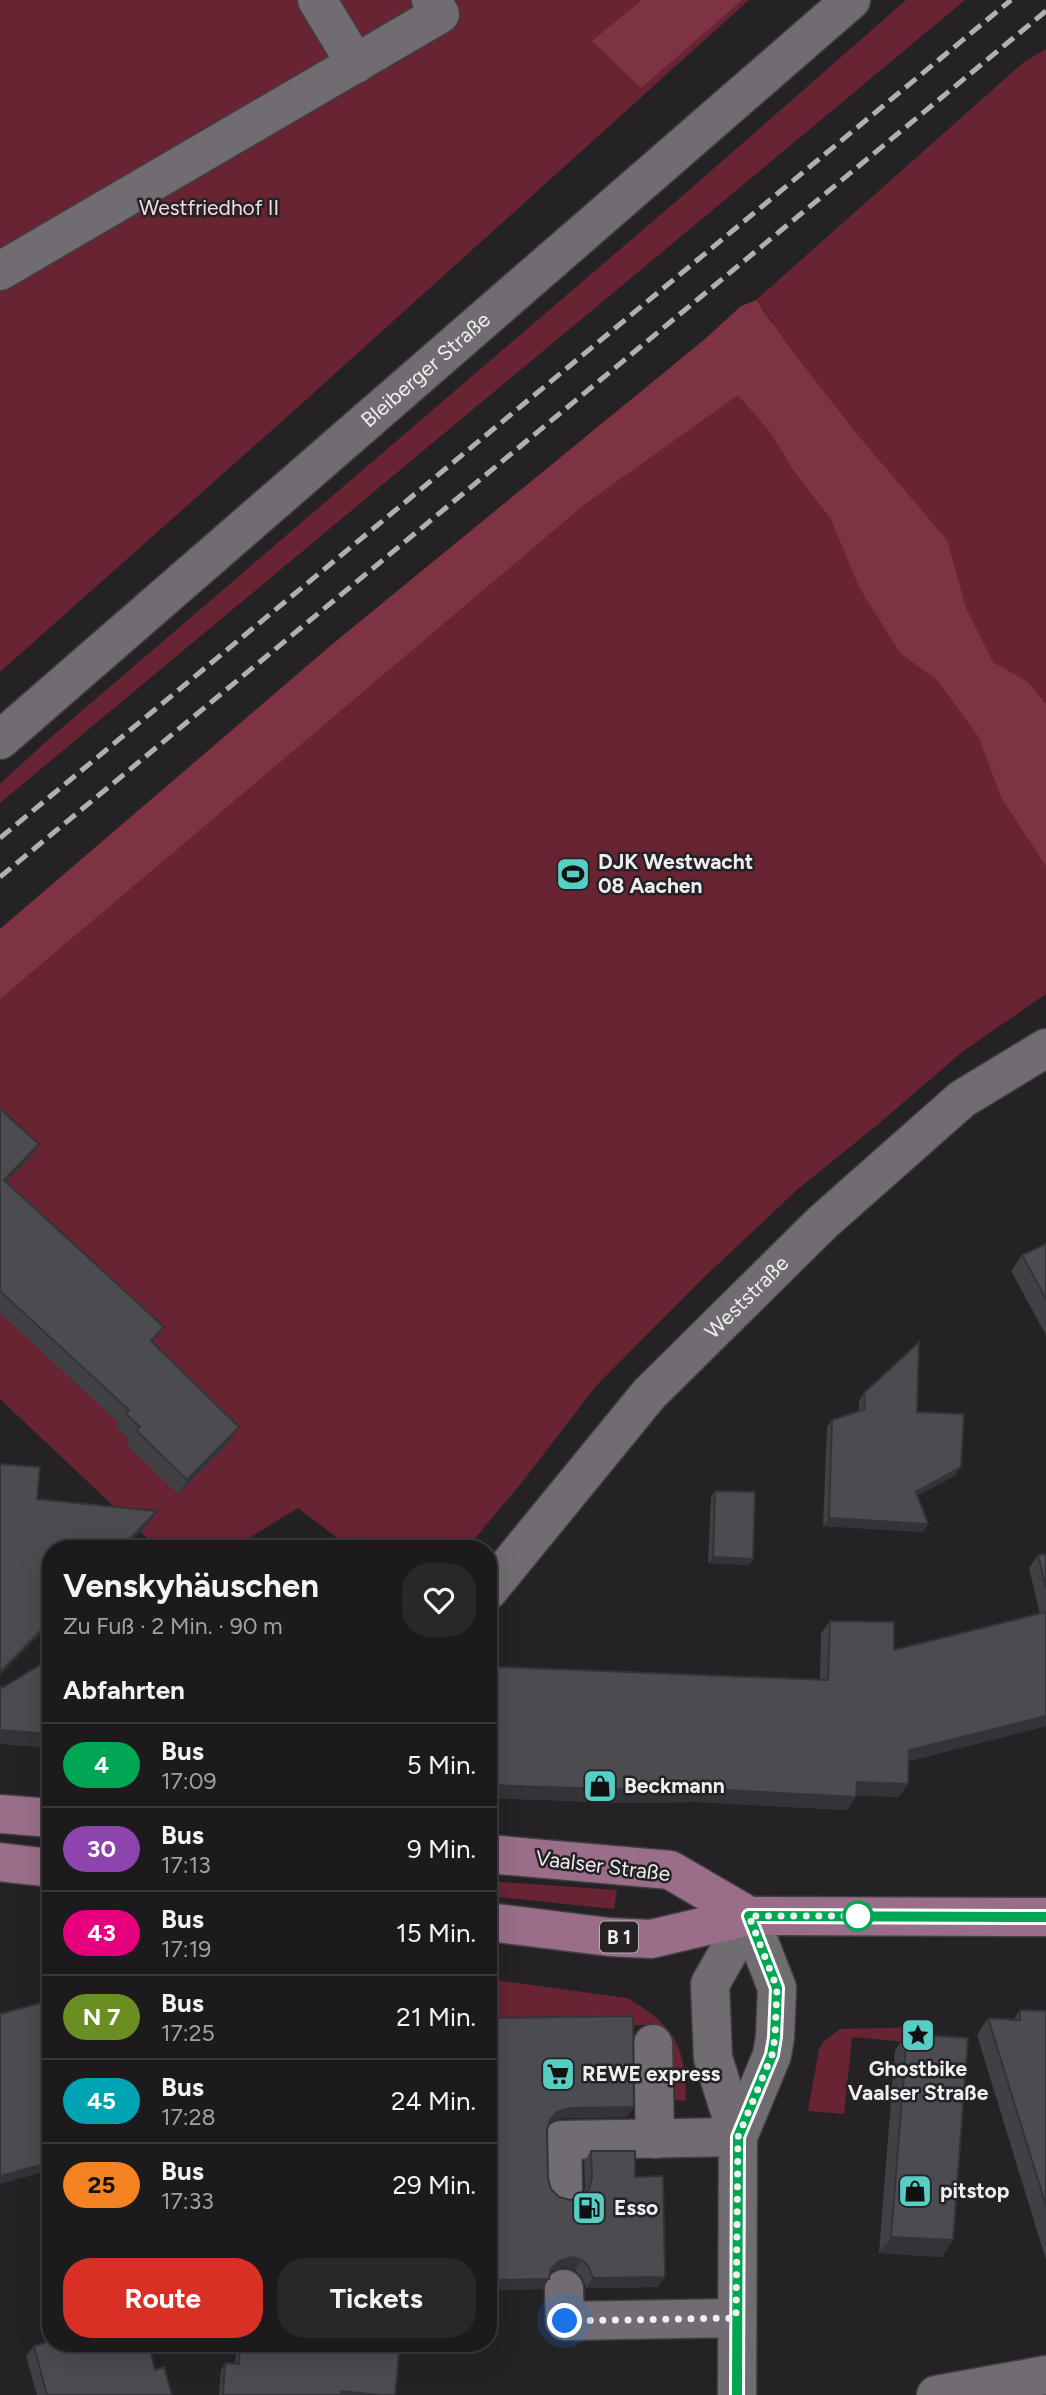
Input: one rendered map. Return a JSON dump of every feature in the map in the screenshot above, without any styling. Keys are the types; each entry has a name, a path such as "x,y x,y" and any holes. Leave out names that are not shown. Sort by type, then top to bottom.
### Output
{"main road":[{"path":"0,1814 42,1817"},
{"name":"Vaalser Straße","path":"497,1855 670,1870 749,1916"},
{"path":"0,1862 42,1867"},
{"name":"B 1","path":"497,1923 609,1937 651,1939 749,1916 1046,1917"}],"street":[{"path":"317,0 356,64"},
{"path":"0,271 440,15 431,0"},
{"name":"Bleiberger Straße","path":"0,740 851,0"},
{"name":"Weststraße","path":"497,1580 649,1394 823,1222 962,1099 1046,1048"},
{"path":"738,2137 772,2055 776,2012 777,1988 749,1916"},
{"path":"737,2395 738,2137 713,2058 710,1984 749,1916"},
{"path":"653,2045 655,2139"},
{"path":"563,2188 562,2140 738,2137"},
{"path":"564,2289 565,2321 736,2318"},
{"path":"936,2395 1046,2375"}],"green space":[{"name":"Westfriedhof II","path":"0,0 749,0 0,672"},
{"path":"906,0 965,0 0,803 0,784 50,738 688,191"},
{"name":"DJK Westwacht 08 Aachen","path":"1046,49 1046,994 962,1052 798,1189 700,1281 596,1386 474,1540 340,1540 298,1508 246,1540 149,1540 0,1399 0,955 773,322 756,300 1024,62"},
{"path":"497,1882 617,1890 614,1909 497,1897"},
{"path":"497,1980 627,1998 643,2008 667,2028 674,2039 684,2066 686,2101 675,2100 672,2059 664,2042 649,2025 497,2027"},
{"path":"930,2027 929,2044 852,2037 844,2114 808,2111 819,2049 823,2042 840,2029"}],"shaded area":[{"path":"642,0 742,0 641,88 592,41"},
{"path":"756,300 856,433 947,540 966,608 993,662 1028,682 1046,704 1046,866 1002,799 978,736 937,680 900,653 859,587 831,519 794,471 770,432 738,395 585,504 0,999 0,929 330,646 705,339 741,306"}],"building":[{"path":"0,1109 39,1144 4,1180 164,1327 151,1341 239,1427 187,1480 136,1430 140,1427 126,1414 129,1410 0,1291"},
{"path":"1046,1244 1046,1299 1022,1255"},
{"path":"919,1342 917,1412 964,1414 961,1467 916,1492 928,1524 829,1518 832,1420 865,1409 864,1393"},
{"path":"0,1464 40,1467 37,1499 157,1511 129,1540 42,1540 42,1629 0,1672"},
{"path":"715,1491 755,1492 753,1559 713,1557"},
{"path":"1046,1554 1046,1588 1038,1555"},
{"path":"1046,1612 1046,1716 909,1750 908,1784 857,1782 856,1797 705,1789 639,1790 497,1785 499,1667 828,1680 830,1621 894,1622 894,1650"},
{"path":"42,1664 42,1733 0,1730 0,1686 2,1688"},
{"path":"42,2002 42,2164 0,2176 0,2014"},
{"path":"1020,2010 1046,2011 1046,2206 988,2018 1020,2020"},
{"path":"633,2016 634,2107 569,2108 557,2112 550,2119 547,2130 548,2178 551,2189 559,2197 570,2200 581,2197 589,2189 592,2178 591,2151 635,2151 635,2177 663,2176 665,2277 593,2278 589,2267 582,2260 571,2257 559,2261 551,2269 549,2279 497,2280 497,2018"},
{"name":"pitstop","path":"907,2034 968,2038 953,2240 891,2237"},
{"path":"42,2344 42,2352 150,2352 155,2370 164,2367 172,2395 47,2395 34,2346"},
{"path":"240,2352 399,2352 395,2395 341,2391 341,2395 223,2395 225,2363 239,2364"}],"railway":[{"path":"0,838 1011,0"},
{"path":"0,877 1046,11"}],"bus line":[{"name":"4","path":"737,2395 738,2137 772,2055 777,1988 749,1916 995,1919 1046,1917"}],"place":[{"name":"DJK Westwacht 08 Aachen","path":"573,874"},
{"name":"Beckmann","path":"600,1786"},
{"name":"Ghostbike Vaalser Straße","path":"918,2035"},
{"name":"REWE express","path":"558,2074"},
{"name":"pitstop","path":"915,2191"},
{"name":"Esso","path":"589,2208"}],"route":[{"path":"565,2321 736,2318 738,2137 772,2055 777,1988 749,1916 858,1916"}]}
